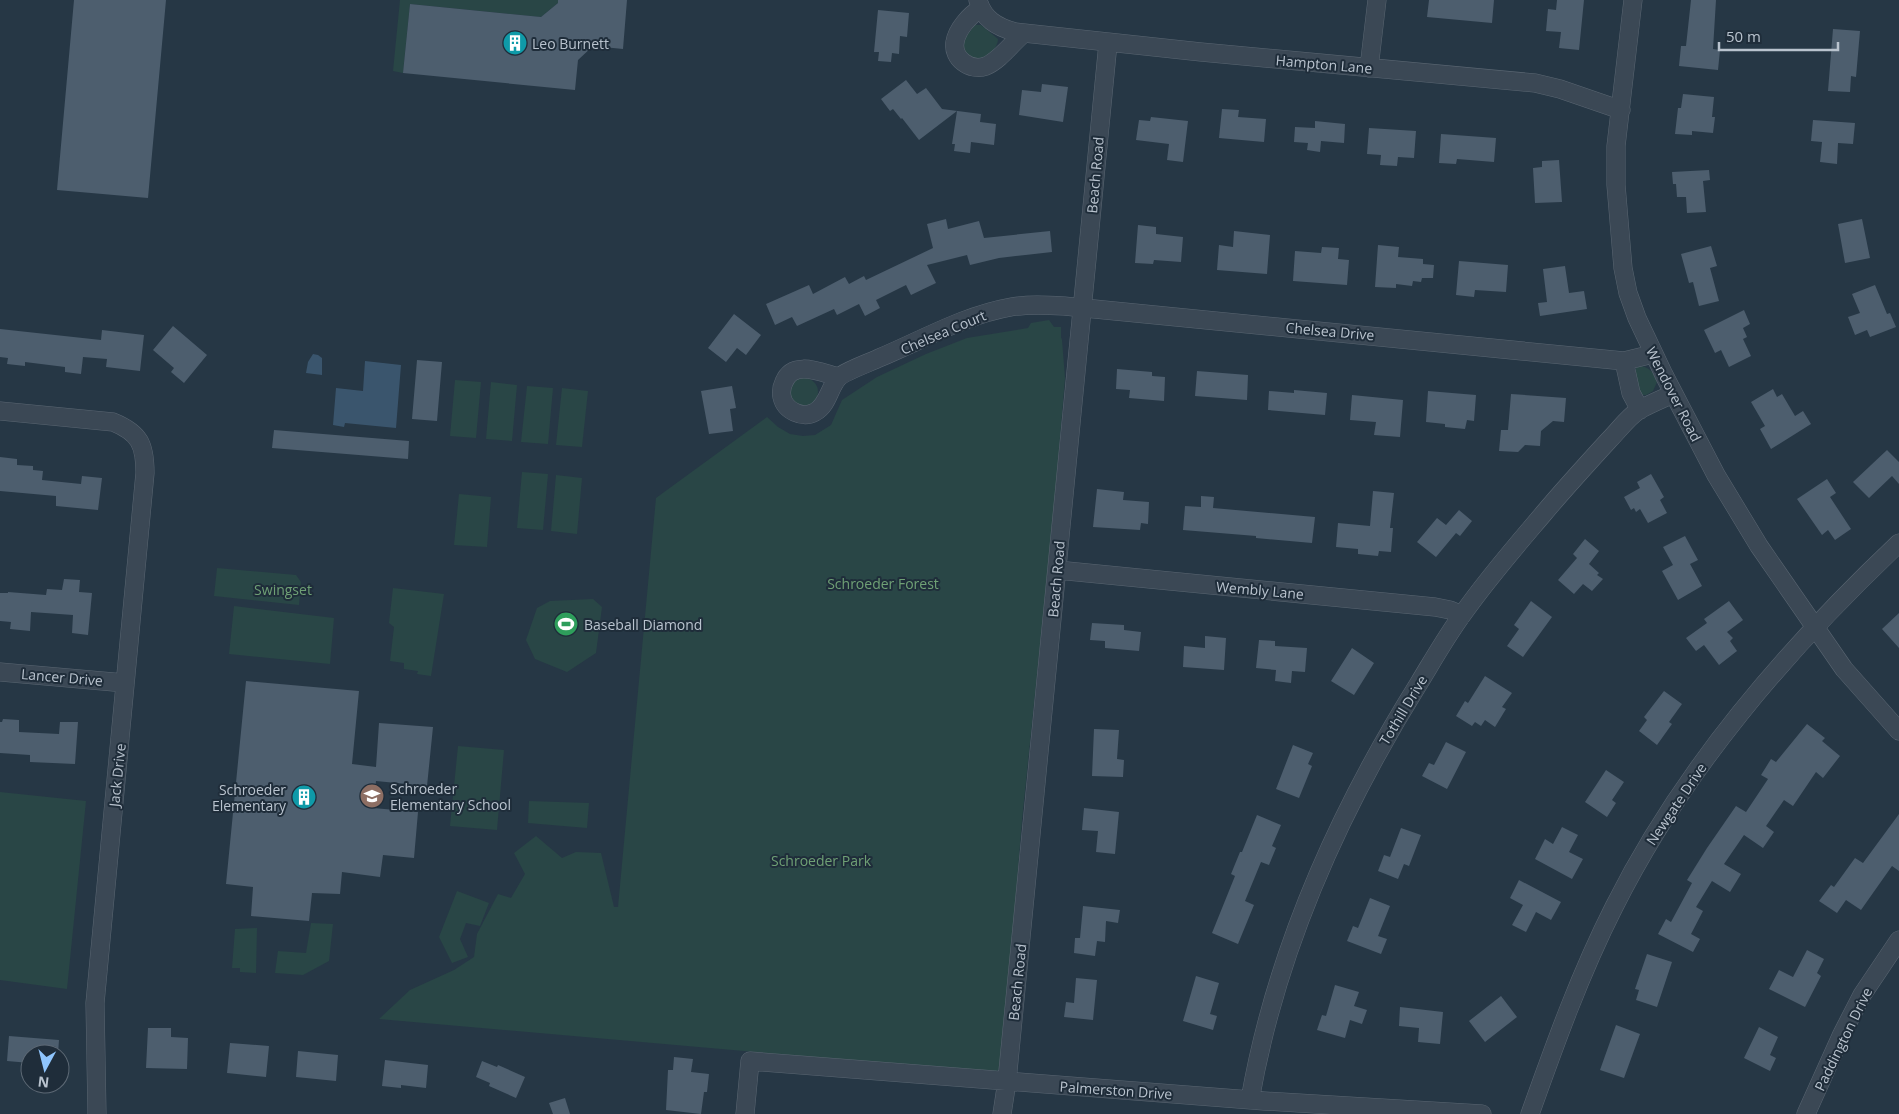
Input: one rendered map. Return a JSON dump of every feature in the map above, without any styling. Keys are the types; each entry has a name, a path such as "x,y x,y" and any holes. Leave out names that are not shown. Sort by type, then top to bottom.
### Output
{"street":[{"path":"1368,68 1377,0"},
{"name":"Wendover Road","path":"1633,0 1616,146 1616,185 1620,246 1628,293 1637,318 1673,394 1716,475 1759,546 1844,669 1899,731"},
{"path":"979,4 956,37 955,49 960,60 970,67 976,68 987,65 1024,33"},
{"name":"Hampton Lane","path":"979,4 986,17 994,24 1002,29 1024,33 1108,43 1534,83 1560,89 1621,110"},
{"name":"Beach Road","path":"1002,1114 1007,1081 1108,43"},
{"name":"Chelsea Court","path":"839,377 992,311 1027,305 1082,308"},
{"name":"Chelsea Drive","path":"1082,308 1624,360 1653,354"},
{"path":"1624,360 1631,394 1640,410"},
{"name":"Tothill Drive","path":"1258,1105 1257,1058 1270,1006 1294,932 1319,872 1364,777 1387,734 1462,615 1517,545 1587,463 1627,420 1640,410 1673,394"},
{"name":"Jack Drive","path":"0,411 101,419 123,426 137,437 144,450 144,473 95,1004 96,1114"},
{"name":"Newgate Drive","path":"1530,1114 1587,965 1614,907 1688,782 1772,676 1855,585 1899,543"},
{"name":"Wembly Lane","path":"1057,570 1435,606 1462,615"},
{"name":"Lancer Drive","path":"0,672 125,683"},
{"name":"Paddington Drive","path":"1806,1114 1862,995 1899,940"},
{"name":"Palmerston Drive","path":"744,1114 750,1061 1007,1081 1258,1105 1482,1114"}],"green space":[{"path":"400,0 558,0 558,3 541,17 410,4 403,73 393,71"},
{"path":"975,25 981,25 998,39 995,48 982,59 971,58 963,50 964,39"},
{"name":"Schroeder Forest","path":"1049,320 1054,327 1061,327 1065,378 1054,509 1022,820 1002,1067 994,1073 379,1019 410,990 454,970 474,957 477,934 498,894 511,898 525,874 514,853 536,836 562,858 576,852 601,853 614,907 618,907 656,498 767,417 778,427 790,434 815,435 831,425 842,400 877,377 926,354 967,338 1028,328 1031,323"},
{"path":"1640,366 1651,371 1657,382 1653,391 1646,395 1640,395 1635,376 1636,368"},
{"path":"804,378 814,382 818,392 814,402 804,406 794,402 790,392 794,382"},
{"path":"455,380 481,382 476,438 450,436"},
{"path":"491,382 517,385 512,441 486,439"},
{"path":"527,386 553,388 548,444 521,442"},
{"path":"562,388 588,391 582,447 556,445"},
{"path":"522,472 548,474 543,530 517,528"},
{"path":"556,475 582,478 577,534 551,531"},
{"path":"459,494 491,497 487,547 454,545"},
{"name":"Swingset","path":"217,568 296,575 301,582 299,605 214,596"},
{"path":"393,588 444,594 431,676 417,674 418,671 404,669 404,663 390,661 394,627 389,623"},
{"name":"Baseball Diamond","path":"593,599 602,607 596,653 567,672 535,659 526,640 537,608 550,601"},
{"path":"234,606 334,618 330,664 229,654"},
{"path":"458,746 504,750 497,830 450,826"},
{"path":"0,792 86,801 67,989 0,980"},
{"path":"529,801 589,803 587,828 528,823"},
{"path":"457,891 489,903 480,926 466,923 460,939 468,957 452,963 439,937"},
{"path":"311,923 333,924 329,961 303,975 275,973 278,951 306,953"},
{"path":"257,928 256,973 240,972 240,968 232,968 235,929"}],"water":[{"path":"313,354 322,358 322,375 306,373 308,362"},
{"path":"365,361 401,365 396,428 345,423 344,427 333,425 336,388 363,391"}],"building":[{"path":"74,0 166,0 148,198 57,190"},
{"name":"Leo Burnett","path":"558,0 627,0 623,49 593,46 578,60 575,90 403,73 410,4 541,17 558,3"},
{"path":"1429,0 1494,0 1492,23 1427,17"},
{"path":"1557,0 1584,0 1579,50 1559,48 1561,32 1546,31 1548,9 1556,10"},
{"path":"1691,0 1716,0 1713,49 1720,50 1718,70 1679,66 1681,46 1686,46"},
{"path":"878,10 909,13 907,37 900,36 899,54 892,53 891,62 878,61 879,52 874,52"},
{"path":"1833,29 1860,31 1856,77 1851,76 1850,92 1828,91"},
{"path":"906,80 917,94 926,88 942,109 981,114 980,122 996,124 994,145 971,142 970,153 954,151 955,144 952,144 957,111 919,140 902,118 893,109 890,111 881,99"},
{"path":"1042,84 1068,87 1063,122 1019,115 1022,90 1041,92"},
{"path":"1683,94 1714,97 1712,117 1715,117 1713,133 1692,131 1692,135 1675,134 1678,108 1681,108"},
{"path":"1222,109 1239,110 1238,117 1266,119 1264,142 1219,138"},
{"path":"1151,117 1188,121 1183,162 1167,160 1169,144 1136,140 1139,120 1150,121"},
{"path":"1813,120 1855,123 1853,144 1838,143 1837,164 1820,162 1822,142 1811,141"},
{"path":"1315,121 1345,124 1344,143 1321,141 1320,152 1307,150 1308,143 1294,142 1295,127 1315,128"},
{"path":"1369,128 1416,131 1414,158 1398,157 1397,166 1380,165 1381,155 1367,154"},
{"path":"1441,134 1496,138 1494,162 1457,159 1456,164 1439,163"},
{"path":"1559,160 1562,202 1535,203 1533,168 1542,167 1542,161"},
{"path":"1709,170 1710,180 1703,181 1706,212 1687,213 1686,197 1677,197 1676,184 1673,184 1672,172"},
{"path":"946,219 948,229 979,221 984,238 1050,231 1052,252 999,258 970,265 967,255 927,265 936,283 911,295 906,285 876,300 880,308 865,316 859,304 837,315 834,309 797,326 792,317 775,325 766,304 809,285 813,294 845,277 849,284 864,276 866,280 933,248 927,224"},
{"path":"1862,219 1870,258 1845,263 1838,224"},
{"path":"1138,225 1156,227 1156,234 1183,237 1181,262 1154,260 1153,264 1135,263"},
{"path":"1234,231 1270,235 1267,274 1217,270 1219,245 1233,247"},
{"path":"1378,245 1399,247 1398,257 1423,259 1423,264 1434,265 1433,278 1422,278 1421,282 1413,281 1412,286 1396,284 1396,288 1375,287"},
{"path":"1711,246 1717,266 1710,268 1719,301 1699,306 1693,282 1689,283 1681,254"},
{"path":"1322,247 1339,248 1338,259 1349,260 1347,285 1293,281 1295,251 1321,253"},
{"path":"1459,261 1508,265 1506,292 1475,290 1474,297 1456,295"},
{"path":"1565,266 1569,293 1584,291 1587,309 1540,316 1538,303 1547,302 1543,269"},
{"path":"1875,285 1887,314 1890,313 1896,327 1870,337 1867,330 1855,335 1848,317 1860,313 1852,294"},
{"path":"1744,310 1750,324 1743,328 1747,337 1743,339 1751,356 1729,367 1721,350 1715,353 1704,330"},
{"path":"734,314 761,335 746,355 737,348 726,362 708,348"},
{"path":"173,326 207,355 184,383 171,372 174,368 153,350"},
{"path":"0,329 101,340 102,330 144,335 140,371 106,367 107,359 83,357 81,374 65,372 65,367 25,362 25,366 7,364 8,358 0,357"},
{"path":"417,360 442,362 437,421 412,419"},
{"path":"1117,369 1152,372 1152,376 1165,377 1164,401 1129,398 1130,390 1116,389"},
{"path":"1197,371 1248,375 1247,400 1195,396"},
{"path":"732,386 736,408 730,409 733,431 709,434 701,391"},
{"path":"1773,389 1777,397 1782,394 1795,416 1803,411 1811,424 1771,449 1760,429 1765,426 1751,402"},
{"path":"1294,390 1327,393 1325,415 1268,410 1269,391 1294,393"},
{"path":"1428,391 1476,395 1474,421 1467,420 1465,429 1445,427 1445,424 1426,422"},
{"path":"1511,394 1566,398 1564,422 1553,421 1541,431 1540,446 1525,445 1518,452 1499,451 1501,430 1508,430"},
{"path":"1352,395 1403,400 1400,437 1374,435 1376,422 1350,420"},
{"path":"274,430 409,441 408,459 272,448"},
{"path":"1887,450 1899,462 1899,484 1892,476 1869,498 1853,482"},
{"path":"0,457 17,459 17,465 33,466 33,470 43,471 42,480 81,484 82,476 102,478 98,510 56,506 56,496 0,491"},
{"path":"1651,474 1664,497 1660,500 1667,513 1648,523 1640,509 1636,512 1634,508 1631,510 1624,497 1640,488 1637,482"},
{"path":"1827,479 1836,493 1830,497 1851,529 1835,540 1828,530 1822,535 1797,499"},
{"path":"1097,489 1124,492 1123,500 1149,502 1148,524 1141,523 1140,530 1093,527"},
{"path":"1373,491 1394,493 1390,528 1393,528 1391,552 1379,551 1378,556 1358,554 1358,549 1336,547 1338,523 1370,526"},
{"path":"1201,496 1214,497 1213,508 1315,517 1312,543 1183,530 1185,506 1201,507"},
{"path":"1459,510 1472,521 1460,536 1456,533 1436,557 1417,542 1437,518 1446,525"},
{"path":"1685,536 1698,560 1690,564 1702,586 1678,600 1662,571 1673,565 1663,547"},
{"path":"1585,539 1599,551 1589,564 1599,573 1597,575 1603,579 1592,591 1583,584 1574,594 1558,580 1577,558 1573,554"},
{"path":"64,579 80,580 79,592 92,593 88,635 72,633 73,615 31,612 30,631 10,629 11,622 0,621 0,593 46,595 47,589 62,590"},
{"path":"1531,601 1552,617 1523,657 1507,646 1519,629 1514,625"},
{"path":"1729,601 1743,620 1727,632 1733,638 1730,641 1737,651 1719,665 1704,645 1696,651 1686,638 1707,623 1704,619"},
{"path":"1899,613 1899,648 1882,629"},
{"path":"1092,623 1124,625 1124,630 1141,632 1139,651 1105,648 1105,641 1090,640"},
{"path":"1205,636 1226,638 1224,670 1183,667 1184,646 1205,648"},
{"path":"1259,640 1275,641 1275,646 1307,648 1305,672 1292,671 1291,683 1275,681 1276,670 1256,668"},
{"path":"1352,648 1374,663 1354,695 1331,681"},
{"path":"1485,676 1512,693 1502,707 1506,709 1495,727 1485,720 1481,726 1475,722 1472,726 1456,716 1465,701 1468,703"},
{"name":"Schroeder Elementary","path":"246,681 359,691 352,764 376,767 379,723 433,727 427,786 376,781 373,808 418,812 414,858 383,855 380,877 342,872 340,894 312,893 309,921 251,916 253,887 226,884"},
{"path":"1664,691 1682,704 1669,722 1672,724 1657,745 1639,731 1647,720 1644,717"},
{"path":"3,719 19,720 19,732 59,734 60,722 78,722 75,764 30,762 30,755 0,753 0,722"},
{"path":"1807,724 1825,738 1822,741 1840,756 1823,778 1816,772 1793,806 1784,800 1766,826 1774,832 1763,848 1744,835 1724,864 1741,874 1730,892 1712,881 1696,907 1703,911 1691,934 1700,939 1693,952 1658,934 1666,919 1671,922 1692,883 1687,880 1736,806 1746,812 1768,779 1761,775 1771,759 1776,762"},
{"path":"1094,729 1119,730 1117,759 1124,760 1123,777 1092,776"},
{"path":"1446,742 1466,752 1447,789 1422,776 1429,763 1434,765"},
{"path":"1293,745 1313,753 1308,764 1312,766 1299,798 1276,789"},
{"path":"1606,770 1624,782 1612,800 1616,803 1607,817 1585,802"},
{"path":"1084,808 1119,812 1115,854 1096,852 1098,831 1082,830"},
{"path":"1899,814 1899,871 1892,866 1861,910 1846,900 1837,913 1819,901 1831,885 1834,887 1855,858 1863,863"},
{"path":"1257,815 1281,825 1272,846 1276,848 1269,865 1261,862 1245,901 1254,905 1238,944 1212,933 1235,876 1231,874"},
{"path":"1562,827 1578,835 1569,852 1583,859 1572,879 1535,859 1545,839 1553,844"},
{"path":"1401,828 1421,835 1409,866 1404,864 1398,879 1378,871 1384,855 1390,857"},
{"path":"1519,880 1561,902 1551,920 1536,912 1526,932 1512,925 1523,905 1510,898"},
{"path":"1370,898 1390,906 1378,936 1387,939 1381,954 1347,941 1353,926 1358,928"},
{"path":"1083,906 1120,910 1118,923 1106,921 1105,942 1097,941 1095,956 1074,953 1075,938 1080,938"},
{"path":"1807,950 1824,959 1817,973 1821,976 1805,1007 1769,989 1779,970 1793,977"},
{"path":"1647,954 1672,962 1657,1007 1636,1000 1639,990 1635,989"},
{"path":"1196,976 1219,983 1210,1014 1217,1016 1213,1030 1183,1021"},
{"path":"1076,978 1097,980 1093,1020 1064,1017 1066,1002 1074,1003"},
{"path":"1335,985 1359,992 1354,1006 1367,1010 1362,1024 1350,1020 1345,1038 1317,1030 1322,1015 1326,1016"},
{"path":"1501,996 1517,1017 1485,1042 1469,1021"},
{"path":"1400,1007 1443,1012 1440,1044 1418,1042 1419,1028 1399,1026"},
{"path":"1616,1025 1640,1034 1624,1078 1600,1070"},
{"path":"1759,1027 1778,1037 1770,1055 1776,1058 1770,1071 1744,1058"},
{"path":"148,1028 171,1028 171,1037 188,1038 187,1069 146,1068"},
{"path":"9,1036 59,1040 59,1044 20,1044 20,1062 7,1061"},
{"path":"230,1043 269,1046 266,1077 227,1073"},
{"path":"298,1051 338,1055 336,1081 296,1077"},
{"path":"674,1057 693,1059 691,1072 709,1074 707,1092 704,1092 701,1114 666,1110 668,1070 673,1070"},
{"path":"385,1060 428,1065 426,1088 401,1085 401,1088 382,1086"},
{"path":"482,1061 497,1067 498,1065 525,1077 516,1098 489,1086 490,1083 476,1077"},
{"path":"565,1098 570,1114 553,1114 549,1103"}],"place":[{"name":"Leo Burnett","path":"515,43"},
{"name":"Baseball Diamond","path":"566,624"},
{"name":"Schroeder Elementary School","path":"372,796"},
{"name":"Schroeder Elementary","path":"304,797"}],"park label":[{"name":"Schroeder Park","path":"821,860"}]}
